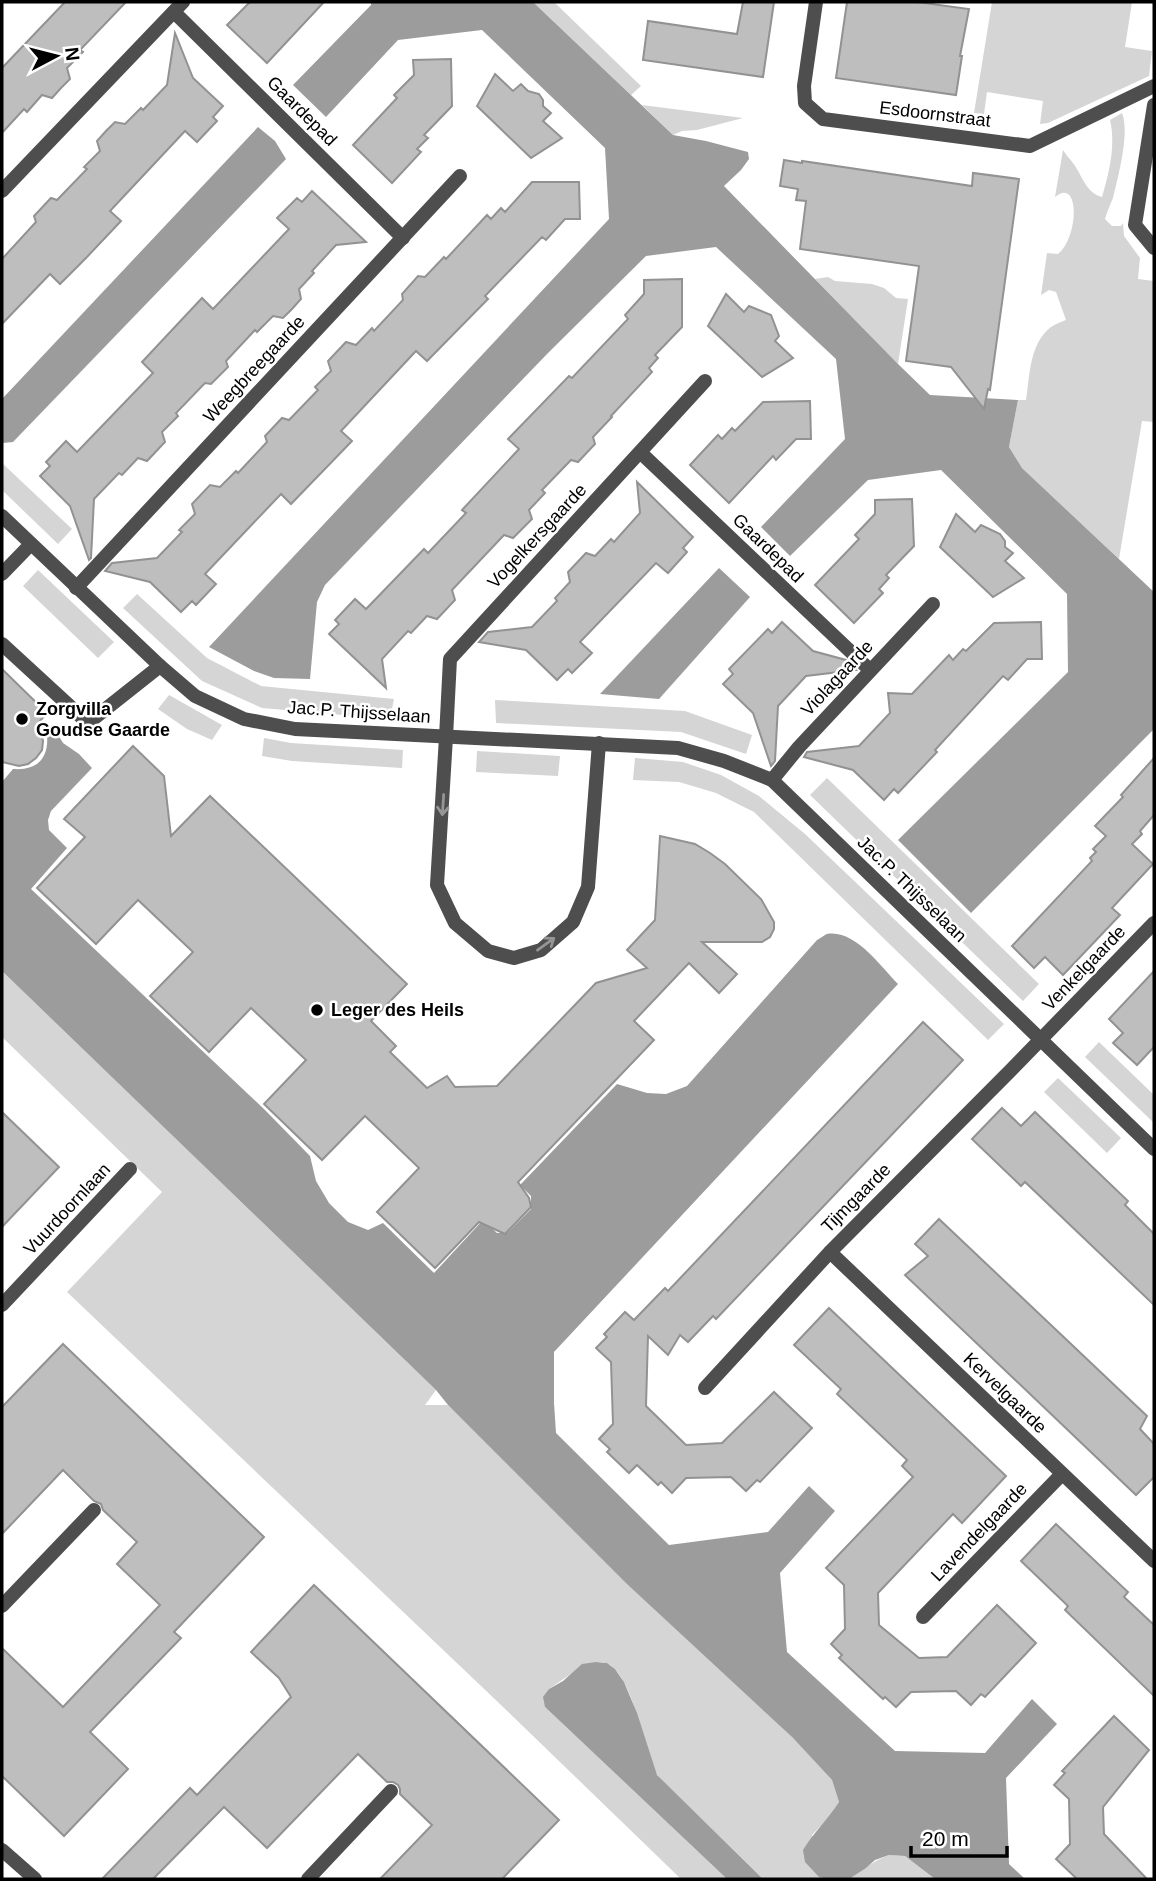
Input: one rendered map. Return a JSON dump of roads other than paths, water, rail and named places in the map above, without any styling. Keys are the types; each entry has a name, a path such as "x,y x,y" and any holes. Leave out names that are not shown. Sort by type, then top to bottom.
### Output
{"street":[{"name":"Esdoornstraat","path":"816,2 804,86 805,103 823,119 1030,146 1154,86"},
{"path":"2,191 178,7"},
{"name":"Gaardepad","path":"178,7 403,238"},
{"path":"1154,105 1135,225 1154,248"},
{"name":"Weegbreegaarde","path":"76,588 460,176"},
{"name":"Vogelkersgaarde","path":"446,737 450,659 705,381"},
{"name":"Gaardepad","path":"640,453 870,670"},
{"name":"Jac.P. Thijsselaan","path":"2,516 160,666 195,695 244,719 295,729 678,748 724,761 772,780 1154,1149"},
{"path":"2,574 30,544"},
{"name":"Violagaarde","path":"772,780 799,747 933,604"},
{"path":"2,643 88,723 160,666"},
{"name":"Jac.P. Thijsselaan","path":"446,737 437,885 454,923 488,950 514,958 541,950 573,922 588,887 599,743"},
{"name":"Venkelgaarde","path":"1040,1040 1154,923"},
{"name":"Tijmgaarde","path":"705,1388 830,1252 1040,1040"},
{"name":"Vuurdoornlaan","path":"2,1305 130,1169"},
{"name":"Kervelgaarde","path":"830,1252 1154,1561"},
{"name":"Lavendelgaarde","path":"923,1617 1062,1474"},
{"path":"2,1606 94,1510"},
{"path":"308,1879 391,1791"},
{"path":"2,1852 35,1879"}],"place":[{"name":"Zorgvilla Goudse Gaarde","path":"22,719"},
{"name":"Leger des Heils","path":"317,1010"}]}
